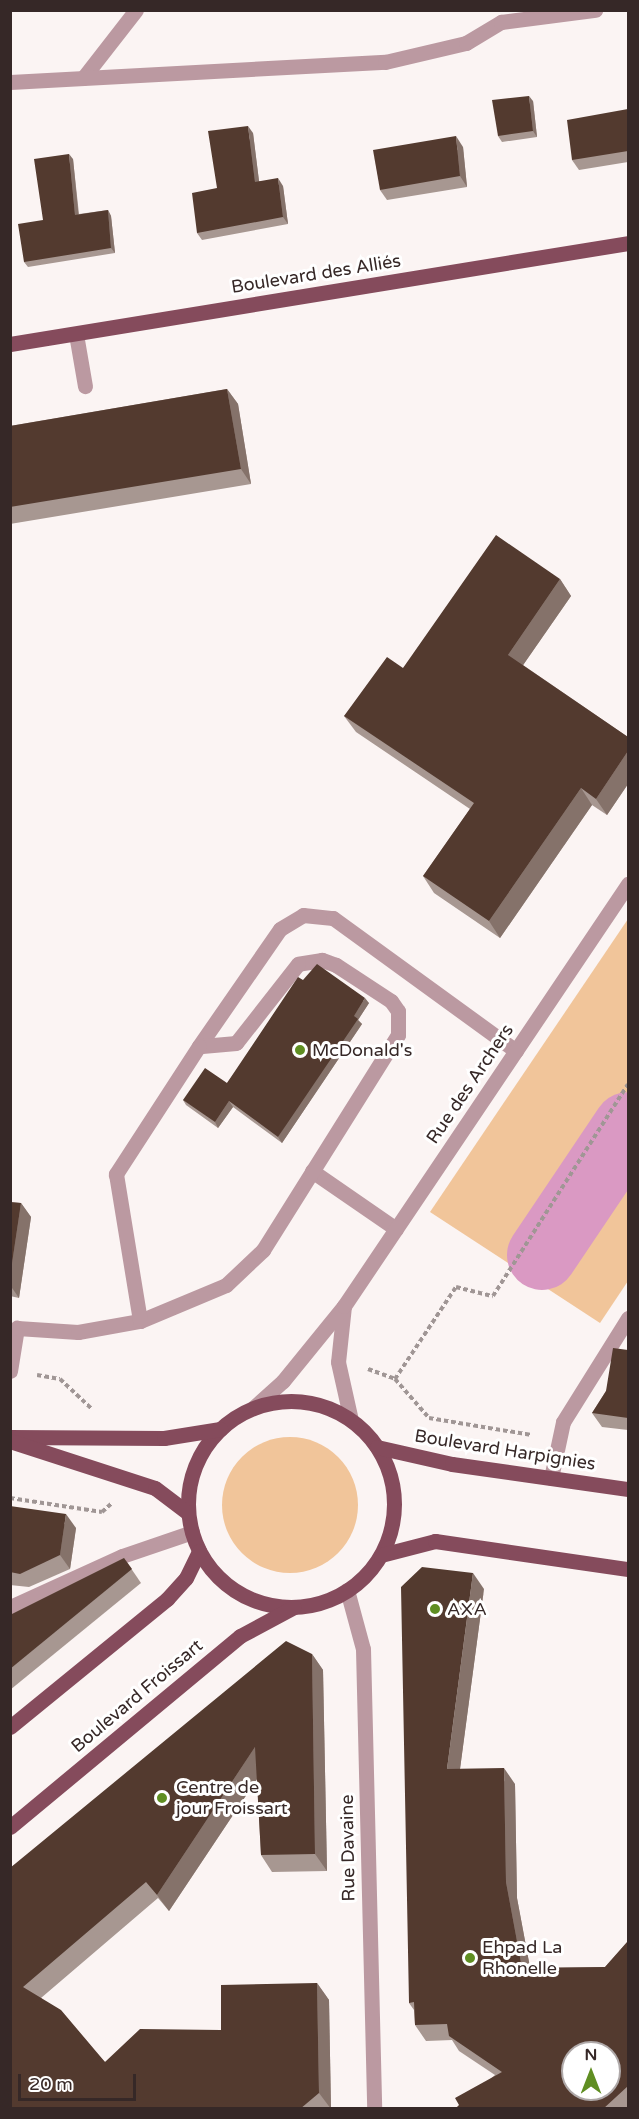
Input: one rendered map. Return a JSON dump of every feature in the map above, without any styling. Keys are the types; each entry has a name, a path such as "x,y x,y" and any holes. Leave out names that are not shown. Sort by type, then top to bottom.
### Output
{"main road":[{"name":"Boulevard des Alliés","path":"10,344 628,243"},
{"path":"10,1439 164,1438 220,1429 254,1408 304,1401 351,1420 377,1447 388,1469 394,1506 381,1555 347,1590 296,1607 245,1596 224,1582 199,1551 188,1513 194,1467 220,1429"},
{"path":"10,1439 164,1493 188,1513"},
{"name":"Boulevard Harpignies","path":"377,1447 551,1478 628,1489"},
{"path":"381,1555 435,1541 628,1569"},
{"path":"10,1727 167,1599 186,1578 199,1551"},
{"name":"Boulevard Froissart","path":"10,1827 233,1642 296,1607"}],"street":[{"path":"83,78 136,10"},
{"path":"10,82 425,56 466,43 506,16 595,10"},
{"path":"76,334 85,386"},
{"name":"Rue des Archers","path":"254,1408 344,1306 628,884"},
{"path":"140,1322 116,1174 199,1046 280,929 303,915 333,918 516,1052"},
{"path":"10,1371 17,1328 78,1332 140,1322 205,1297 247,1268 398,1035 398,1011 391,1001 336,964 309,960 288,971 236,1043 199,1046"},
{"path":"312,1171 396,1229"},
{"name":"Rue des Archers","path":"344,1306 338,1362 351,1420"},
{"path":"551,1478 558,1439 568,1411 628,1318"},
{"path":"10,1607 122,1556 192,1532"},
{"name":"Rue Davaine","path":"347,1590 363,1649 374,2109"}],"path":[{"path":"395,1379 456,1287 493,1296 628,1084"},
{"path":"338,1362 395,1379 429,1418 558,1439"},
{"path":"30,1374 60,1379 101,1416"},
{"path":"10,1498 102,1512 136,1482"}],"shaded area":[{"path":"628,919 628,1281 600,1323 430,1212"},
{"path":"290,1437 316,1442 328,1448 338,1457 347,1467 353,1479 358,1505 353,1531 347,1543 338,1553 328,1562 316,1568 290,1573 264,1568 252,1562 242,1553 233,1543 227,1531 222,1505 227,1479 233,1467 242,1457 252,1448 264,1442"}],"building":[{"path":"529,96 533,131 498,136 492,100"},
{"path":"628,109 628,151 572,160 567,120"},
{"path":"248,126 255,182 278,178 283,217 197,233 192,193 217,188 208,131"},
{"path":"456,136 460,176 380,190 373,150"},
{"path":"69,154 75,215 108,210 111,248 24,262 18,224 43,220 34,159"},
{"path":"227,389 241,469 10,507 10,426"},
{"path":"496,535 560,579 508,655 628,737 628,751 596,799 581,788 489,921 423,876 474,803 344,716 387,657 403,668"},
{"name":"McDonald's","path":"317,964 365,998 354,1016 358,1019 278,1137 229,1101 215,1122 183,1100 205,1068 227,1083 298,977 303,980"},
{"path":"10,1202 21,1203 10,1277"},
{"path":"613,1348 628,1350 628,1418 592,1413 606,1391"},
{"path":"10,1506 66,1514 60,1555 20,1574 10,1572"},
{"path":"124,1558 132,1569 10,1669 10,1615"},
{"name":"Ehpad La Rhonelle","path":"422,1567 473,1573 447,1769 504,1768 506,1882 522,1968 605,1967 628,1941 628,2086 621,2092 621,2041 561,2041 561,2101 612,2101 603,2109 455,2109 459,2105 455,2098 502,2072 449,2036 447,2024 415,2025 414,2002 409,2003 401,1587"},
{"path":"286,1641 312,1654 315,1854 261,1855 255,1747 157,1895 146,1882 23,1987 61,2010 105,2062 140,2029 221,2030 221,1985 317,1983 319,2093 300,2109 10,2109 10,1868"}],"waterway":[{"path":"542,1255 628,1127"}],"place":[{"name":"McDonald's","path":"300,1050"},
{"name":"AXA","path":"435,1609"},
{"name":"Centre de jour Froissart","path":"162,1798"},
{"name":"Ehpad La Rhonelle","path":"470,1958"}]}
